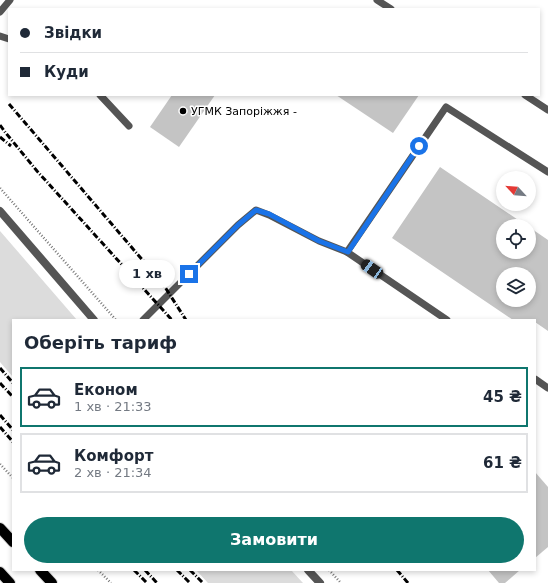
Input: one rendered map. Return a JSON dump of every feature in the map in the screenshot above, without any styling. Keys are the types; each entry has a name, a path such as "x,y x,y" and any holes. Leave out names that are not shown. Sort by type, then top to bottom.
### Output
{"main road":[{"path":"0,528 12,541"},
{"path":"41,571 52,583"},
{"path":"0,572 10,583"}],"street":[{"path":"0,211 93,319"},
{"path":"309,571 320,583"}],"lane":[{"path":"0,12 10,0"},
{"path":"377,0 389,8"},
{"path":"101,96 129,126"},
{"path":"527,96 548,110"},
{"path":"348,252 446,107 548,172"},
{"path":"144,319 238,225 256,210 269,214 319,241 348,252 446,319"},
{"path":"536,380 548,388"}],"path":[{"path":"0,188 115,319"},
{"path":"0,464 12,477"},
{"path":"99,571 110,583"},
{"path":"330,571 341,583"}],"shaded area":[{"path":"0,231 76,319 12,319 12,376 0,362"},
{"path":"197,571 292,571 303,583 208,583"}],"building":[{"name":"УГМК Запоріжжя -","path":"171,96 214,96 179,147 150,127"},
{"path":"338,96 418,96 393,133"},
{"path":"440,167 496,205 496,211 505,211 517,219 496,219 496,259 536,259 536,232 548,240 548,331 536,323 536,319 512,319 392,238"},
{"path":"536,473 548,487 548,547 536,557"},
{"path":"489,571 519,571 505,583 499,583"}],"railway":[{"path":"9,104 163,284 185,319"},
{"path":"0,125 37,171 171,319"},
{"path":"0,137 11,146"},
{"path":"0,368 12,382"},
{"path":"0,383 12,396"},
{"path":"0,415 12,429"},
{"path":"0,427 12,441"},
{"path":"135,571 147,583"},
{"path":"146,571 157,583"},
{"path":"178,571 190,583"},
{"path":"191,571 203,583"},
{"path":"398,571 408,583"}],"place":[{"name":"УГМК Запоріжжя -","path":"183,111"}],"route":[{"path":"189,274 238,225 256,210 269,214 319,241 348,252 419,146"}]}
